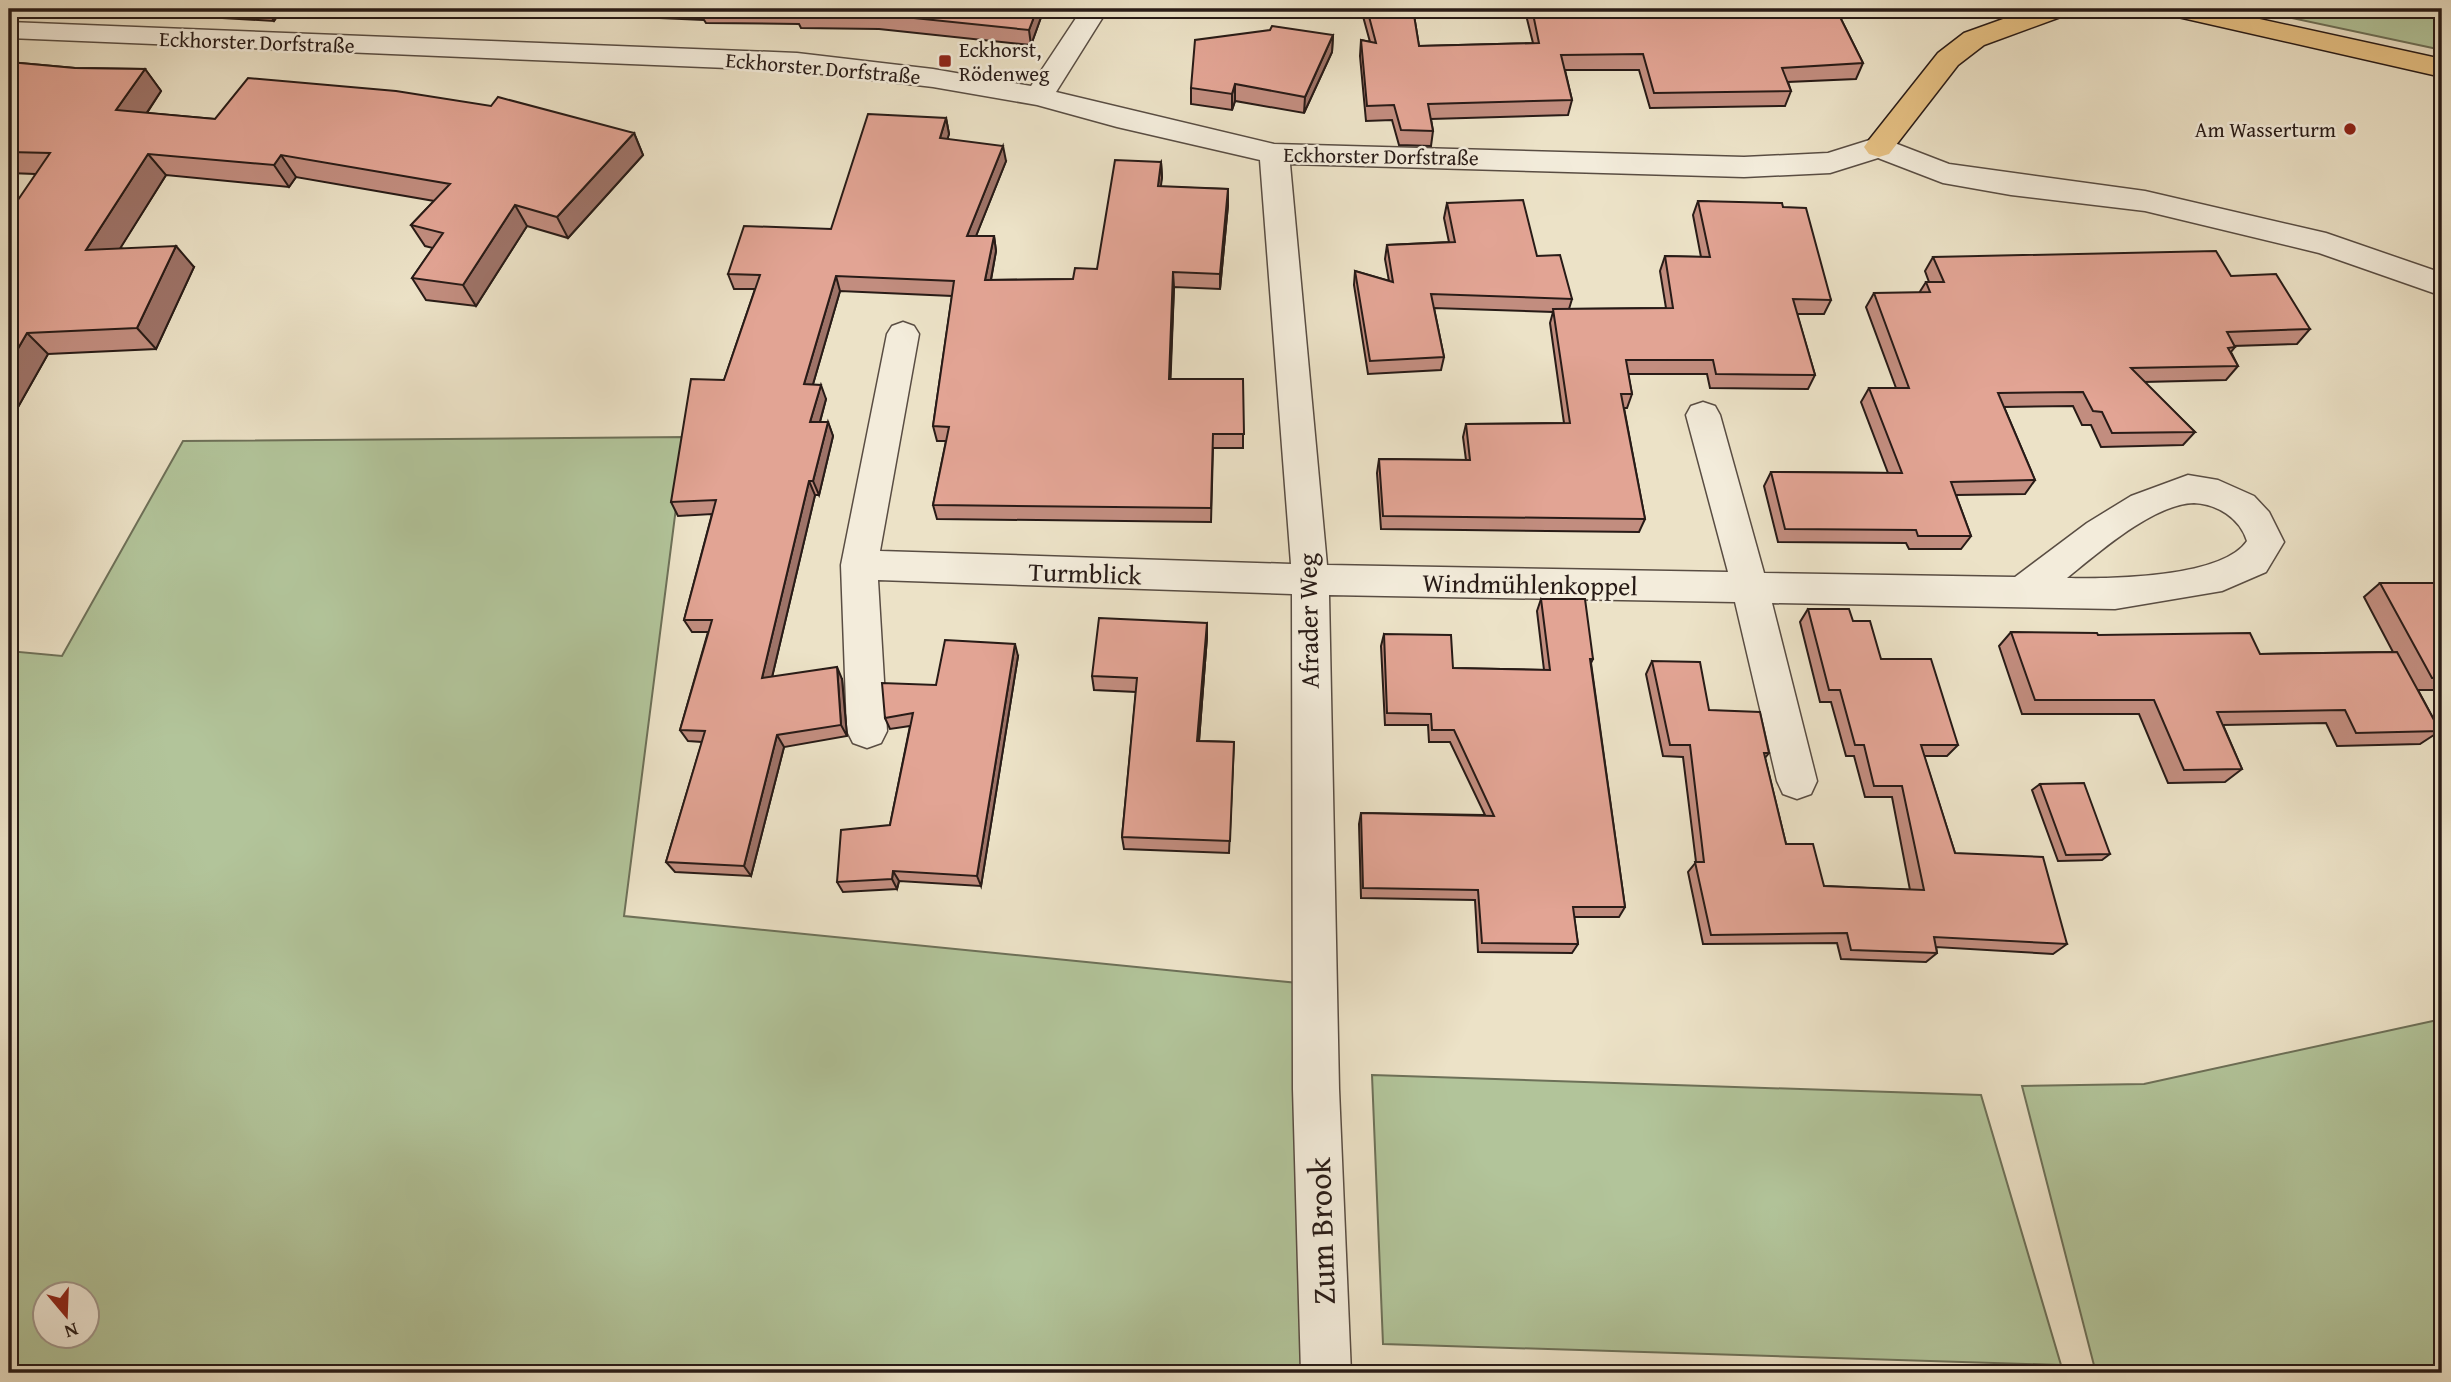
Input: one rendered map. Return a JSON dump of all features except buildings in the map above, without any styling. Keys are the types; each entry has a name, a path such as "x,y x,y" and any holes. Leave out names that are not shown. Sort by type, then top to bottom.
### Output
{"main road":[{"path":"1879,148 1930,80 1965,46 1974,39 2056,9"},
{"path":"2179,9 2442,68"}],"street":[{"path":"1039,96 1095,9"},
{"name":"Eckhorster Dorfstraße","path":"9,30 129,37 797,62 933,78 1039,96 1191,136 1274,154 1744,167 1830,163 1879,148"},
{"path":"1879,148 1943,173 2011,186 2145,201 2326,244 2442,285"},
{"name":"Afrader Weg","path":"1274,154 1310,580 1317,1089"},
{"path":"867,732 859,565 903,334"},
{"path":"1703,415 1750,587 1797,781"},
{"name":"Windmühlenkoppel","path":"1310,580 2115,594 2209,580 2253,562 2266,542 2261,527 2242,504 2212,490 2182,490 2157,499 2103,532 2023,592"},
{"name":"Turmblick","path":"859,565 1310,580"},
{"name":"Zum Brook","path":"1317,1089 1326,1373"}],"green space":[{"path":"2250,9 2442,9 2442,50"},
{"path":"685,437 624,916 1298,983 1335,1373 9,1373 9,651 62,656 183,441"},
{"path":"2442,1019 2442,1373 2096,1373 2022,1086 2144,1084"},
{"path":"1372,1075 1981,1095 2061,1365 1383,1344"}],"place":[{"name":"Eckhorst, Rödenweg","path":"945,61"},
{"name":"Am Wasserturm","path":"2350,129"}]}
